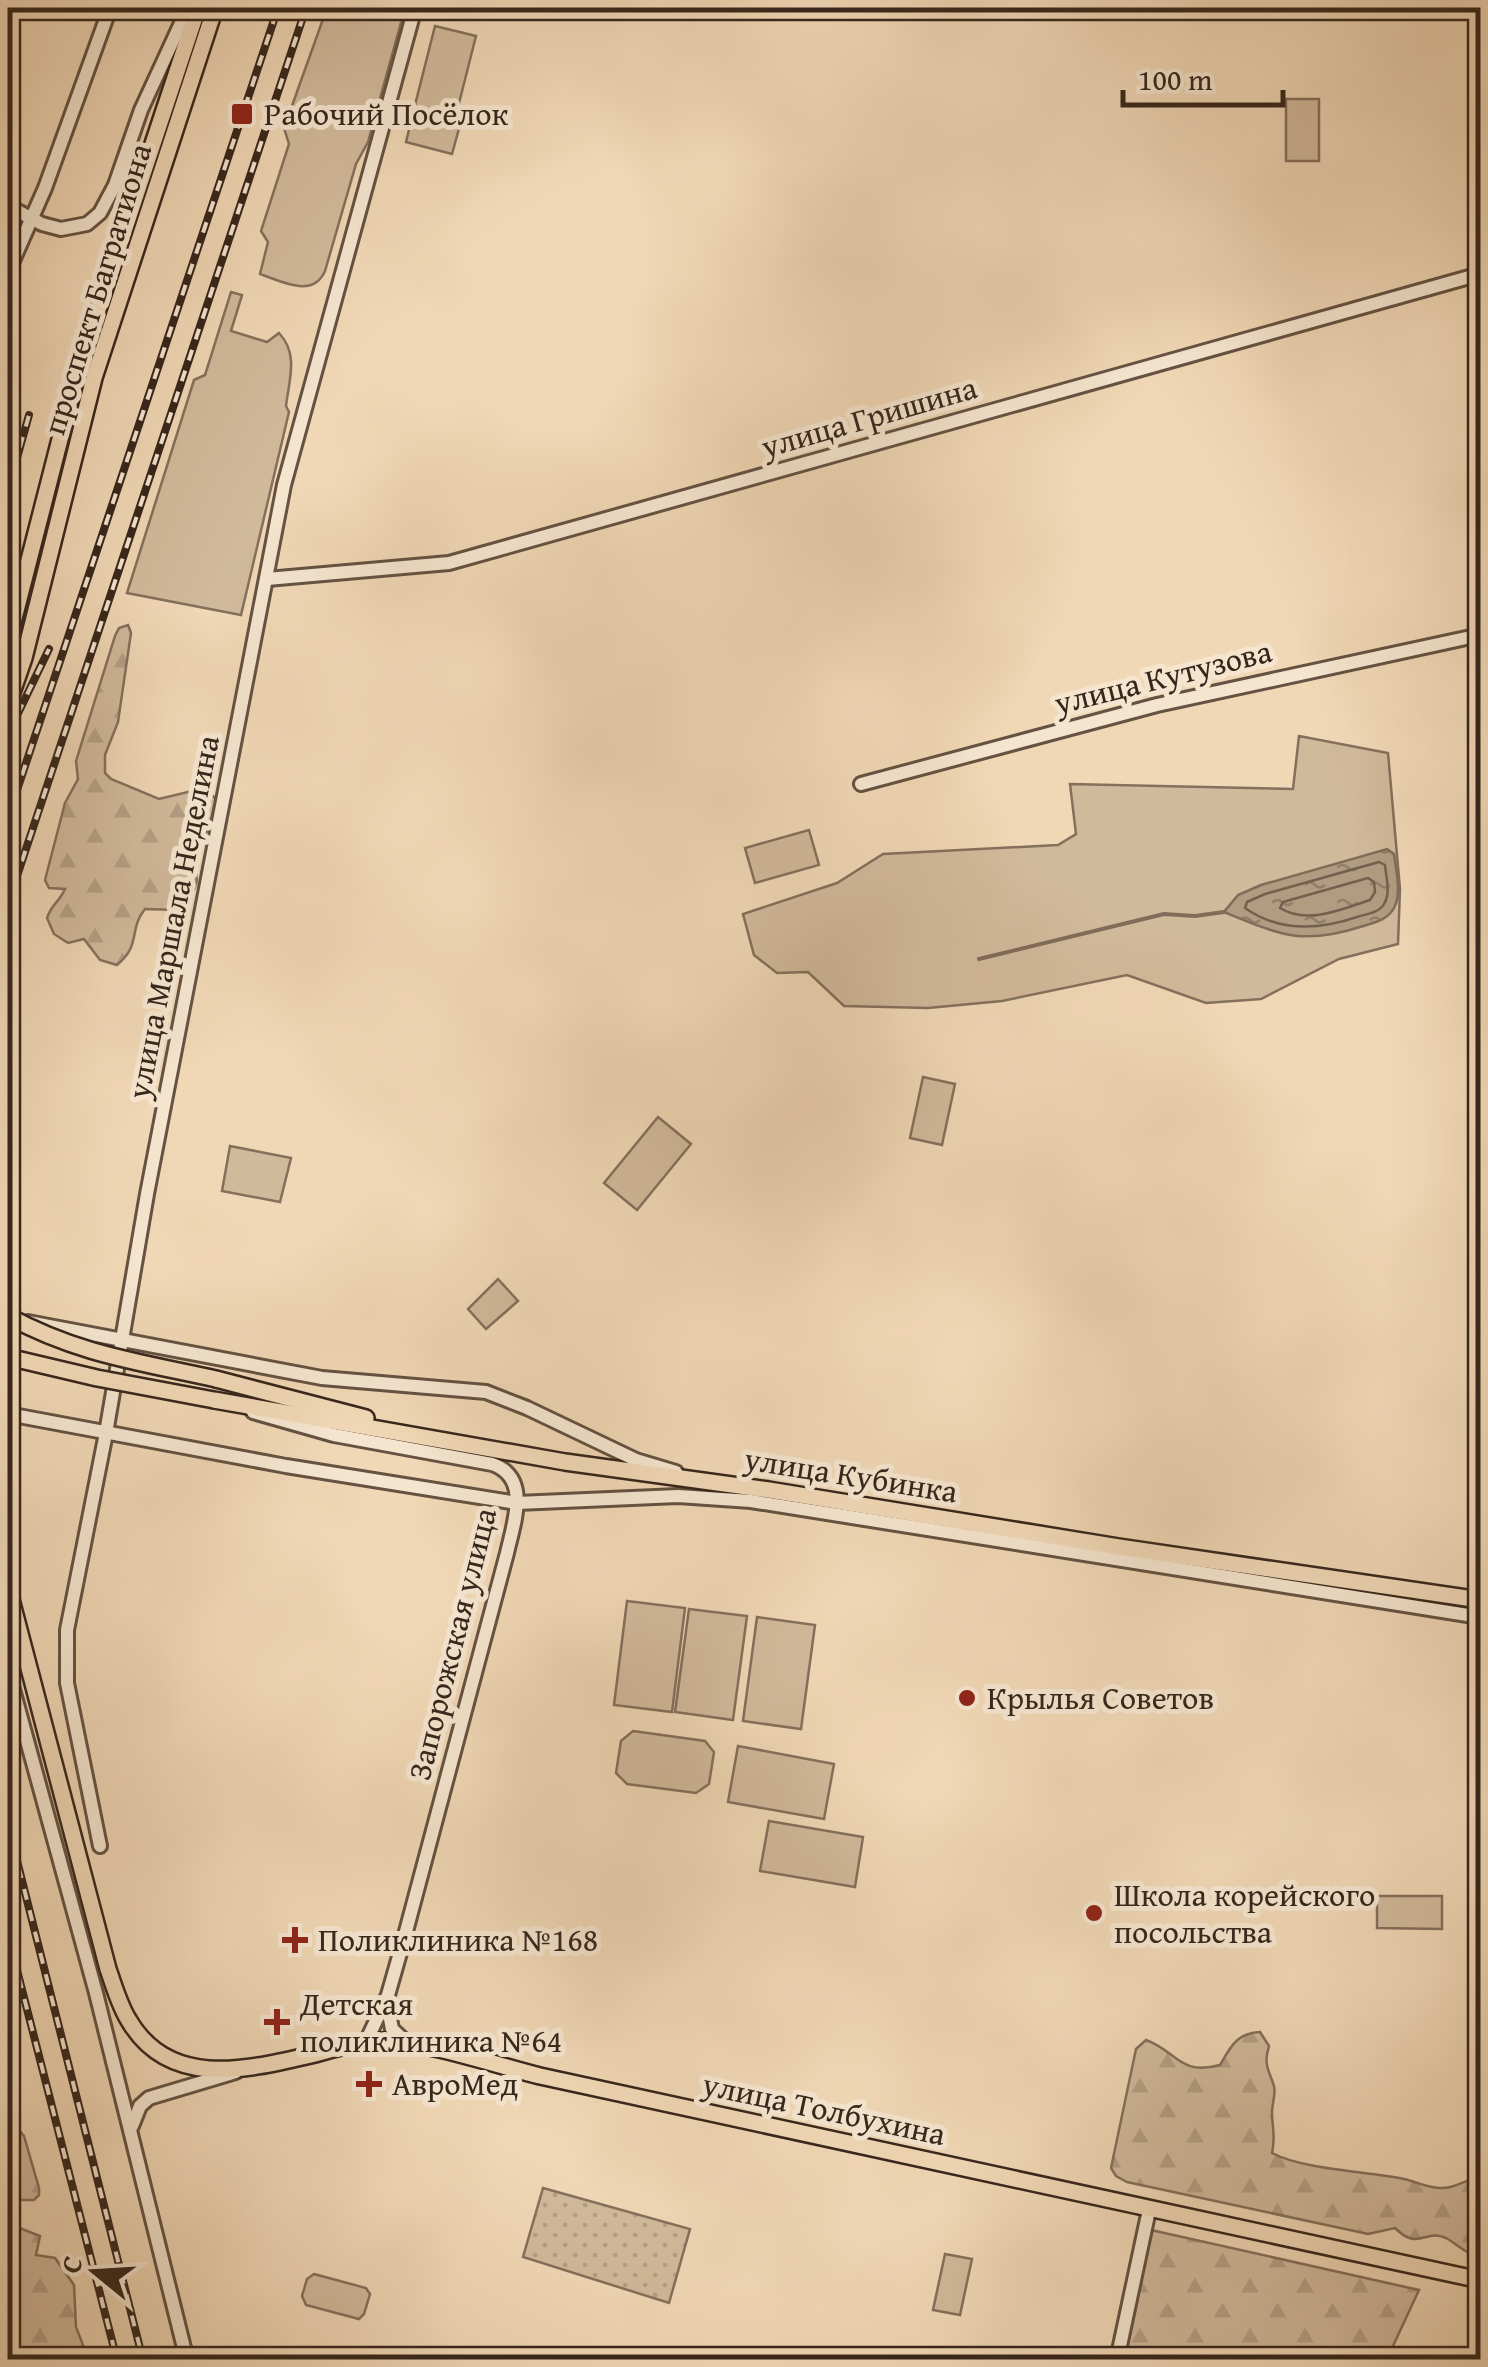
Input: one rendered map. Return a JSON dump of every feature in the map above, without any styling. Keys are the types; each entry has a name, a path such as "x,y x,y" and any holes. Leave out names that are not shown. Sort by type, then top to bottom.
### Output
{"main road":[{"name":"проспект Багратиона","path":"8,704 24,658 94,378 198,8"},
{"name":"проспект Багратиона","path":"8,642 77,372 176,96 215,8"},
{"path":"8,719 24,658"},
{"path":"8,1317 79,1350 296,1397 442,1440"},
{"name":"улица Кубинка","path":"8,1357 97,1378 565,1462 1480,1600"},
{"path":"8,1588 108,1969 126,2016 152,2048 173,2060 202,2068 244,2070"},
{"name":"улица Толбухина","path":"244,2070 366,2042 408,2044 1480,2280"}],"street":[{"path":"8,272 32,219 110,8"},
{"path":"8,206 62,229 86,224 100,213 188,8"},
{"name":"улица Маршала Неделина","path":"100,1846 67,1683 67,1630 284,485 414,8"},
{"name":"улица Гришина","path":"267,579 449,563 1480,274"},
{"name":"улица Кутузова","path":"862,784 1156,705 1480,635"},
{"path":"8,1317 322,1378 505,1398 636,1460 722,1483"},
{"name":"Запорожская улица","path":"235,1404 304,1428 500,1466 512,1478 516,1503 508,1552 388,1995 366,2042"},
{"path":"8,1414 516,1503 678,1496 751,1501 1480,1617"},
{"path":"8,1672 116,2071 187,2360"},
{"path":"388,1995 388,2019 398,2037 408,2044"},
{"name":"улица Толбухина","path":"158,2094 244,2070"},
{"path":"116,2071 130,2090 158,2094"},
{"path":"131,2134 140,2106 158,2094"},
{"path":"1117,2360 1149,2210"}],"green space":[{"path":"327,8 405,8 368,142 356,164 325,271 313,284 296,286 260,274 268,242 261,231 289,144 284,128"},
{"path":"435,26 476,36 455,119 414,109"},
{"path":"1286,99 1319,99 1319,161 1286,161"},
{"path":"413,113 460,125 452,154 406,142"},
{"path":"231,292 242,295 231,331 267,342 279,333 291,358 286,406 289,412 241,615 127,593 194,380 205,375"},
{"path":"128,625 131,633 118,722 105,755 105,773 159,799 204,788 216,799 209,828 191,856 197,879 194,890 179,910 145,909 130,950 117,965 100,960 84,939 68,943 54,934 47,918 65,889 49,888 45,880 65,803 78,779 76,761 115,636 119,628"},
{"path":"1299,736 1388,753 1400,889 1398,944 1339,959 1261,999 1206,1003 1127,975 1002,1001 928,1008 844,1006 808,972 777,973 754,955 743,914 837,883 883,854 1058,845 1076,834 1070,784 1293,789"},
{"path":"809,830 819,865 755,883 745,848"},
{"path":"923,1077 955,1084 942,1145 910,1138"},
{"path":"658,1117 691,1144 637,1210 604,1183"},
{"path":"230,1146 291,1158 280,1202 222,1191"},
{"path":"498,1279 518,1301 486,1329 468,1309"},
{"path":"627,1601 685,1608 672,1712 614,1705"},
{"path":"689,1609 747,1616 733,1720 675,1712"},
{"path":"757,1617 815,1625 801,1729 743,1721"},
{"path":"633,1731 705,1741 714,1752 709,1784 696,1793 627,1784 616,1773 621,1741"},
{"path":"738,1746 834,1764 824,1819 728,1802"},
{"path":"769,1821 863,1837 855,1887 760,1871"},
{"path":"1377,1896 1442,1896 1442,1929 1377,1928"},
{"path":"1260,2032 1269,2046 1267,2063 1274,2090 1272,2153 1301,2163 1433,2187 1448,2188 1480,2179 1480,2258 1439,2236 1410,2238 1395,2228 1368,2234 1127,2182 1116,2176 1111,2168 1136,2049 1146,2040 1187,2065 1206,2068 1220,2065 1240,2038"},
{"path":"8,2127 24,2136 39,2195 34,2200 19,2200 8,2214"},
{"path":"543,2188 690,2229 669,2303 523,2257"},
{"path":"17,2227 40,2236 36,2255 55,2258 74,2285 76,2327 83,2345 74,2359 8,2359 8,2229"},
{"path":"1151,2230 1419,2290 1387,2359 1123,2360"},
{"path":"945,2254 972,2259 960,2315 933,2310"},
{"path":"314,2274 366,2288 370,2294 364,2314 359,2319 306,2305 302,2296 307,2279"}],"water":[{"path":"1387,849 1394,854 1398,895 1391,912 1379,921 1339,933 1305,936 1275,931 1224,912 1238,895 1261,885"}],"waterway":[{"path":"979,959 1164,914 1195,916 1224,912"}],"railway":[{"path":"8,817 278,8"},
{"path":"8,903 306,8"},
{"path":"8,490 29,415"},
{"path":"8,734 49,649"},
{"path":"8,1825 143,2360"},
{"path":"8,1935 117,2360"}],"place":[{"name":"Рабочий Посёлок","path":"242,114"},
{"name":"Крылья Советов","path":"967,1698"},
{"name":"Школа корейского посольства","path":"1094,1913"},
{"name":"Поликлиника №168","path":"295,1940"},
{"name":"Детская поликлиника №64","path":"277,2022"},
{"name":"АвроМед","path":"369,2084"}]}
